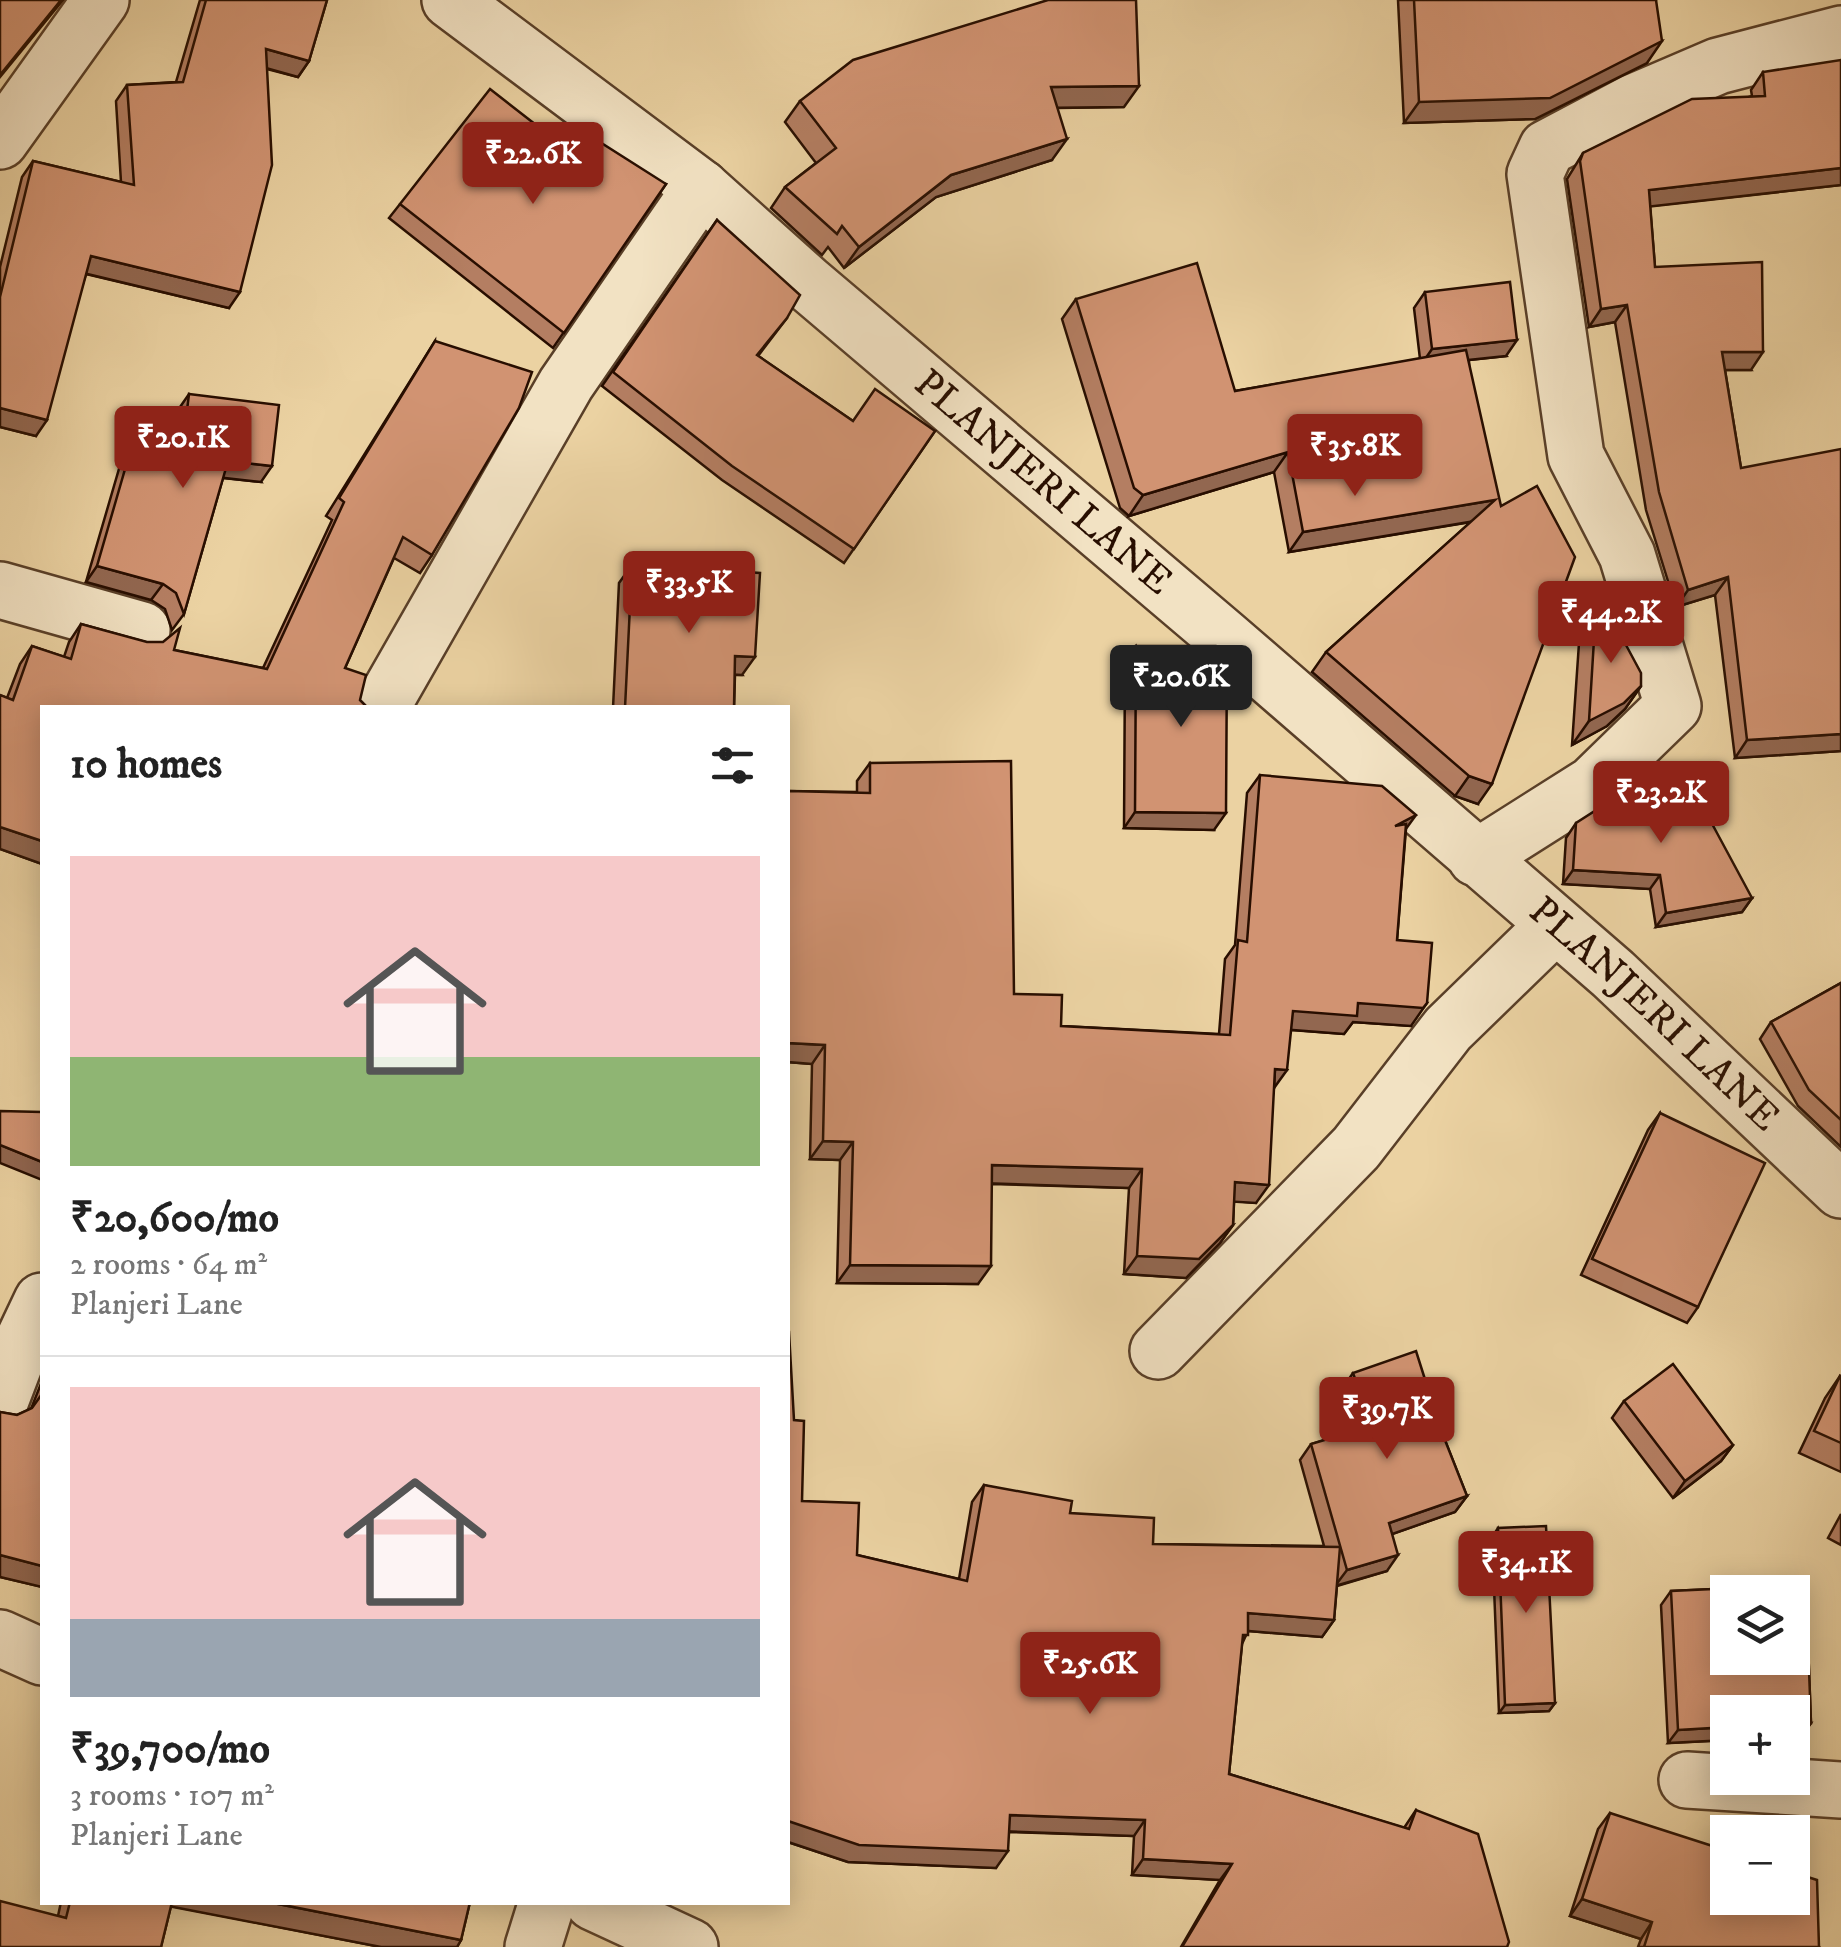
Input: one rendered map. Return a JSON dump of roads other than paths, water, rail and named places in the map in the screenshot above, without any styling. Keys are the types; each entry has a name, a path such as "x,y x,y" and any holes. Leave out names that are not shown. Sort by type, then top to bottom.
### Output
{"street":[{"path":"0,141 101,0"},
{"name":"PLANJERI LANE","path":"450,0 701,188 1614,974 1841,1190"},
{"path":"1476,858 1593,784 1674,706 1626,555 1576,456 1535,174 1547,148 1634,102 1718,66 1841,34"},
{"path":"383,705 566,384 701,188"},
{"path":"0,590 142,630"},
{"path":"1158,1351 1356,1148 1448,1029 1554,925"},
{"path":"0,1402 40,1306"},
{"path":"0,1638 40,1656"},
{"path":"1686,1780 1841,1790"},
{"path":"532,1947 546,1905"},
{"path":"599,1905 690,1947"}]}
